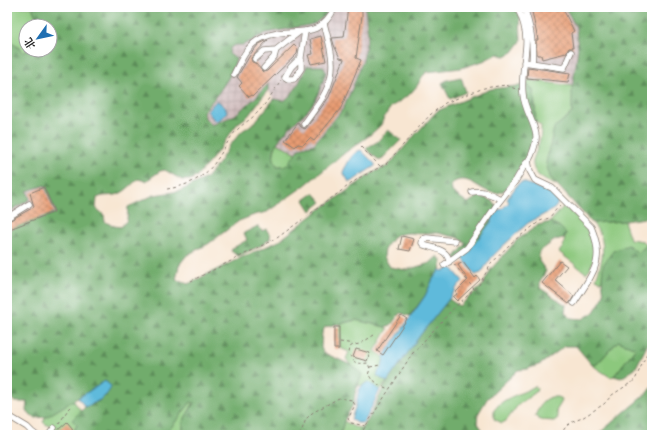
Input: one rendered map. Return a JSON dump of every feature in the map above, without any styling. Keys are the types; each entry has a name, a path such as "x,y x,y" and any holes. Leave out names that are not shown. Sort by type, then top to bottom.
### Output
{"street":[{"path":"234,74 246,51 261,38 320,27 324,24 335,7"},
{"path":"448,263 467,248 516,180 528,161 536,136 524,103 522,76 527,44 524,21 517,7"},
{"path":"524,7 531,29 533,52 532,63"},
{"path":"304,124 323,99 328,89 332,72 332,62 324,24"},
{"path":"300,57 285,77 288,79 294,79 301,69 300,57 305,31"},
{"path":"255,59 264,51 276,50 299,32"},
{"path":"264,68 274,57 276,50"},
{"path":"524,62 564,68 571,52"},
{"path":"528,161 530,171 535,180 552,188 591,227 597,248 598,258 593,273 574,303"},
{"path":"472,192 484,192 501,199"},
{"path":"7,218 29,204"},
{"path":"448,263 449,256 446,252 424,245 422,243 423,239 427,238 455,241"},
{"path":"7,415 27,427 36,435"},
{"path":"49,435 54,428"}],"path":[{"path":"167,189 184,185 207,173 216,162 227,142 239,127 248,122 259,111 281,80 285,77"},
{"path":"191,280 278,238 353,183 386,164 430,115 445,104 484,88 506,85 516,88 523,94"},
{"path":"361,147 380,167"},
{"path":"360,435 412,354 452,310 479,285 491,264 528,229 540,221 549,218 564,199"},
{"path":"448,263 474,289"},
{"path":"340,342 360,344 374,335"},
{"path":"560,435 570,423 582,418 604,404 612,395 635,380 652,339"},
{"path":"353,344 350,347 349,353 352,360 357,364 368,363 368,374 373,380 390,389"},
{"path":"369,368 380,365"},
{"path":"300,435 306,419 312,413 339,398 352,400 355,405 348,419 351,423 367,426"},
{"path":"54,428 61,423 63,416 72,406"}],"shaded area":[{"path":"330,7 365,7 368,35 363,60 343,109 314,144 300,148 297,153 277,143 282,134 312,105 326,72 323,66 307,66 300,81 290,96 284,101 274,99 268,90 267,84 253,100 235,115 212,125 205,118 203,112 229,76 234,66 229,54 230,48 235,45 243,45 266,33 314,24 326,15"},
{"path":"520,7 565,7 576,27 578,49 573,84 525,79 529,42 527,25"},
{"path":"45,185 56,213 15,227 7,232 7,213 30,199 26,191"}],"green space":[{"path":"7,7 32,7 37,18 18,18 18,47 7,38"},
{"path":"32,7 69,7 75,9 76,7 330,7 326,15 314,24 266,33 243,45 235,45 230,48 229,54 236,58 234,65 227,80 203,112 205,118 212,125 235,115 253,100 268,84 268,90 248,116 238,123 212,159 197,176 190,180 182,180 165,170 160,171 146,181 138,179 119,194 97,198 96,208 104,215 105,222 121,227 127,220 128,207 154,195 180,191 206,178 218,164 229,146 242,131 254,123 274,99 284,101 292,94 307,66 323,66 326,72 320,90 311,106 284,134 274,150 274,158 277,166 286,166 300,148 314,144 343,109 363,60 368,35 365,7 514,7 520,15 521,41 513,52 505,56 497,54 483,61 461,68 427,72 409,95 391,107 384,117 381,125 370,135 346,152 304,186 267,212 239,221 208,244 187,255 179,265 176,280 188,284 238,259 279,241 318,211 374,172 388,166 437,111 491,89 526,85 533,89 535,125 532,143 525,161 507,188 502,192 495,193 489,192 468,181 457,181 451,184 452,192 468,203 479,196 493,201 497,209 490,223 470,251 459,261 454,258 466,244 459,238 438,233 407,233 395,235 385,248 384,257 390,267 406,270 430,263 438,256 442,262 440,270 433,279 425,296 410,316 400,313 391,325 385,327 356,320 325,327 322,333 321,348 324,353 351,365 362,374 355,394 354,403 344,421 340,435 183,435 183,422 194,403 191,402 165,435 72,435 77,425 72,420 85,407 99,401 106,381 46,417 35,418 26,411 27,402 15,402 7,395 7,232 15,227 56,213 45,185 27,191 30,199 7,213 7,38 18,48 18,58 58,58 58,18 37,18"},
{"path":"565,7 652,7 652,217 592,223 550,177 546,163 554,128 572,113 572,91 578,49 576,27"},
{"path":"461,77 466,92 450,99 442,83 447,80"},
{"path":"528,80 573,86 572,113 554,128 550,177 556,185 540,176 534,169 533,160 541,134 541,126 536,122 533,89 526,85"},
{"path":"388,130 401,140 380,161 366,149 377,142"},
{"path":"277,143 297,153 286,166 277,166 274,160"},
{"path":"314,193 322,202 311,211 304,200"},
{"path":"564,206 584,223 589,229 593,239 594,258 590,269 586,273 559,252 563,247 566,233 560,227 550,222"},
{"path":"624,221 630,239 643,241 647,245 602,278 602,282 596,279 600,268 603,251 602,239 592,223"},
{"path":"550,222 560,227 566,233 564,238 555,240 539,252 539,261 546,271 540,282 540,288 566,305 565,312 571,318 583,319 594,312 604,296 602,278 603,265 613,251 628,245 638,253 647,245 652,247 652,333 635,369 621,378 614,376 636,348 618,341 597,364 592,365 576,346 565,346 541,364 527,369 518,370 487,399 478,414 477,422 486,435 356,435 368,420 383,389 400,363 449,299 459,306 483,285 491,269 517,240 538,225"},
{"path":"258,226 262,231 266,229 270,235 270,239 260,246 238,256 231,251 233,248 247,240 244,233"},
{"path":"356,320 388,329 375,351 384,357 382,368 379,370 377,376 387,382 380,390 368,382 358,386 361,374 346,359 349,352 340,348 340,324"},
{"path":"618,341 636,348 614,376 610,377 592,365 597,364"},
{"path":"535,386 537,388 536,392 518,405 506,421 502,423 494,419 494,410 498,405"},
{"path":"652,386 652,435 597,435 647,393"},
{"path":"551,397 562,399 556,411 558,418 554,421 540,420 535,416 543,402"},
{"path":"73,400 81,411 72,420 77,425 72,435 55,435 56,431 52,425 47,425 43,422 46,417"},
{"path":"191,402 194,402 183,422 183,435 165,435"},
{"path":"344,421 354,427 362,428 356,435 340,435"}],"water":[{"path":"216,101 225,107 227,111 222,118 215,121 207,111"},
{"path":"361,150 375,164 375,166 353,181 349,182 343,172 352,156"},
{"path":"523,182 556,195 558,199 557,205 554,209 528,223 492,257 481,273 475,275 463,258 491,222 497,209 501,210 509,202 507,199 518,184"},
{"path":"451,267 463,281 421,334 387,382 377,376 379,370 382,368 387,351 425,296 433,279 440,270 443,271"},
{"path":"105,381 111,386 108,393 85,407 78,398"},
{"path":"368,382 380,390 366,419 363,423 357,423 351,420 360,389"}],"building":[{"path":"348,7 362,7 356,58 361,60 341,108 314,141 310,138 303,145 298,144 295,147 285,140 298,123 305,129 329,97 344,59 340,58 332,38 344,37"},
{"path":"531,7 562,7 574,31 571,33 573,48 569,48 566,53 542,59 541,55 537,55 536,40 538,40"},
{"path":"321,36 326,61 311,64 308,55 313,54 310,39"},
{"path":"268,40 251,58 252,62 255,63 263,72 267,71 294,45 298,49 297,54 253,96 252,95 249,97 239,86 242,83 237,77 252,52 259,44"},
{"path":"528,67 570,73 568,82 527,78"},
{"path":"44,187 54,212 7,230 7,222 34,207 30,193"},
{"path":"402,236 414,239 410,251 399,249"},
{"path":"560,261 567,266 555,280 574,296 569,304 542,283"},
{"path":"463,262 475,278 477,276 480,280 457,301 453,297 468,280 458,265"},
{"path":"401,315 407,319 383,355 377,351"},
{"path":"334,327 339,327 339,349 334,349"},
{"path":"356,349 370,353 367,361 353,357"},
{"path":"67,422 73,429 66,435 62,435 58,430"}]}
